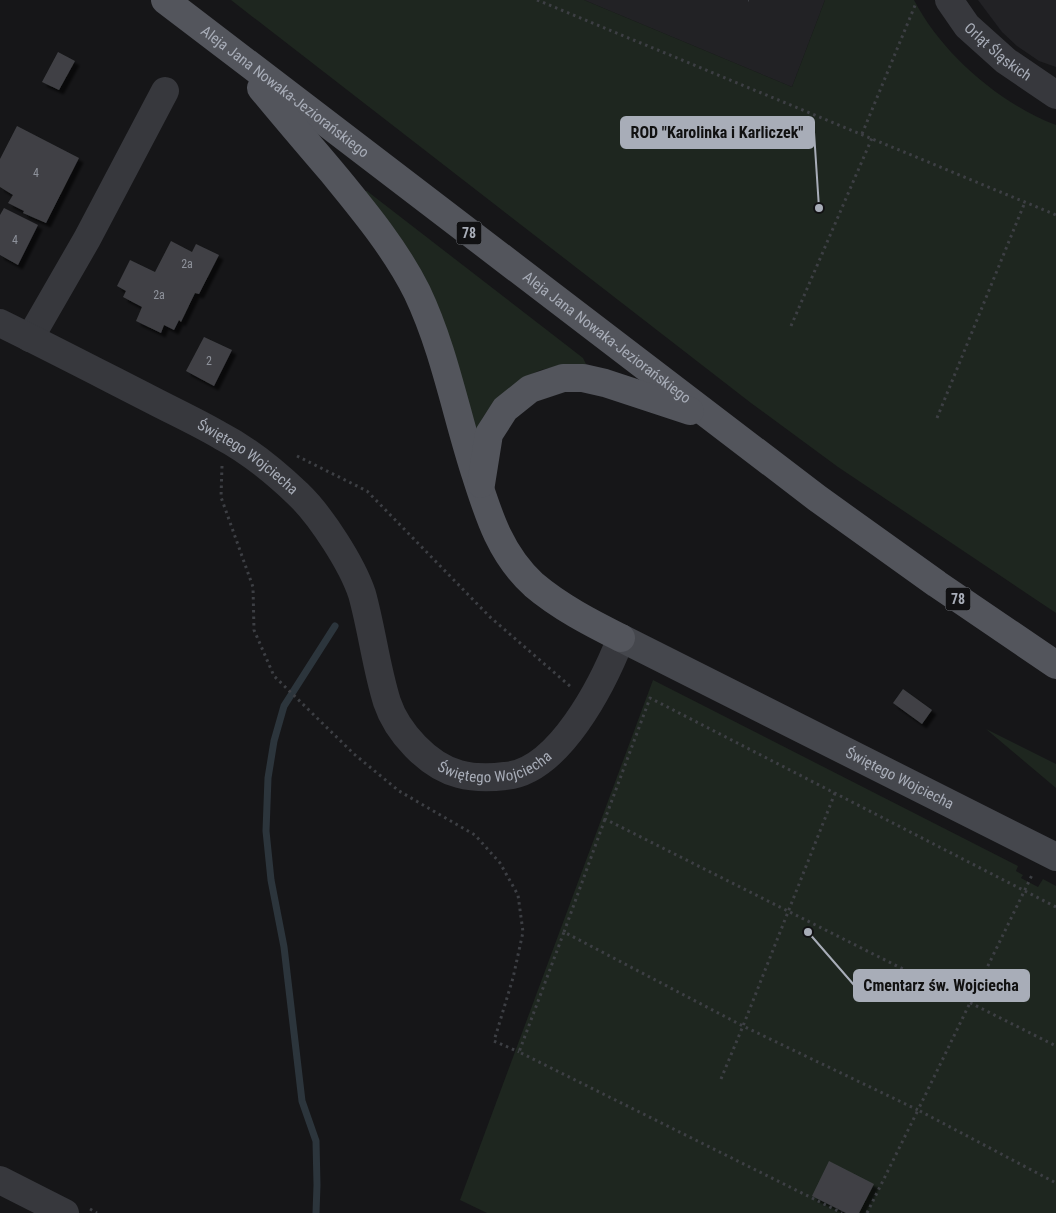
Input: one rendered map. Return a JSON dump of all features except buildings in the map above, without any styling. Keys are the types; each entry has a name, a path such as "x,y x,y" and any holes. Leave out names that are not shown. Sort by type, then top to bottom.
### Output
{"main road":[{"name":"Aleja Jana Nowaka-Jeziorańskiego","path":"165,0 710,418 937,584 1056,665"},
{"path":"228,49 356,201 388,242 416,292 436,336 462,433 488,515 499,540 514,564 534,585 573,612 621,638"},
{"path":"480,488 489,434 505,409 530,389 563,378 583,378 605,383 710,418"},
{"name":"Świętego Wojciecha","path":"621,638 1046,862"}],"street":[{"name":"Orląt Śląskich","path":"949,0 967,26 999,55 1056,95"},
{"path":"30,338 87,239 165,90"},
{"name":"Świętego Wojciecha","path":"0,323 223,436 273,472 316,513 335,542 361,592 388,704 403,734 428,759 458,774 487,778 517,775 544,761 569,735 591,700 621,638"},
{"path":"0,1180 65,1213"}],"path":[{"path":"538,0 1056,214"},
{"path":"862,134 916,3"},
{"path":"791,326 872,138"},
{"path":"937,418 1025,202"},
{"path":"231,443 222,468 221,497 253,588 254,630 274,676 354,754 399,791 475,835 500,863 518,895 523,932 513,978 494,1041 842,1213"},
{"path":"289,452 367,491 490,618 571,688"},
{"path":"517,1051 564,932 650,698 1056,907"},
{"path":"721,1078 835,793"},
{"path":"605,819 1056,1046"},
{"path":"867,1213 1024,890 1046,862"},
{"path":"564,932 743,1026 918,1110 1056,1183"}],"shaded area":[{"path":"231,0 584,0 792,87 825,0 914,0 940,39 974,75 1014,104 1056,125 1056,613 838,467 751,403"},
{"path":"584,0 825,0 792,87"},
{"path":"978,0 1056,0 1056,67 1039,61 1017,46 1002,32"},
{"path":"362,191 367,191 583,358 586,364 584,366 541,370 526,378 492,406 482,419 477,434"},
{"path":"653,680 1018,866 1016,871 1023,875 1021,878 1038,887 1043,879 1056,886 1056,1213 487,1213 460,1200"},
{"path":"986,729 1056,764 1056,788"}],"waterway":[{"path":"316,1213 316,1141 302,1101 284,947 271,880 266,831 268,778 274,741 284,706 335,626"}],"place":[{"name":"ROD \"Karolinka i Karliczek\"","path":"819,208"},
{"name":"Cmentarz św. Wojciecha","path":"808,932"}]}
